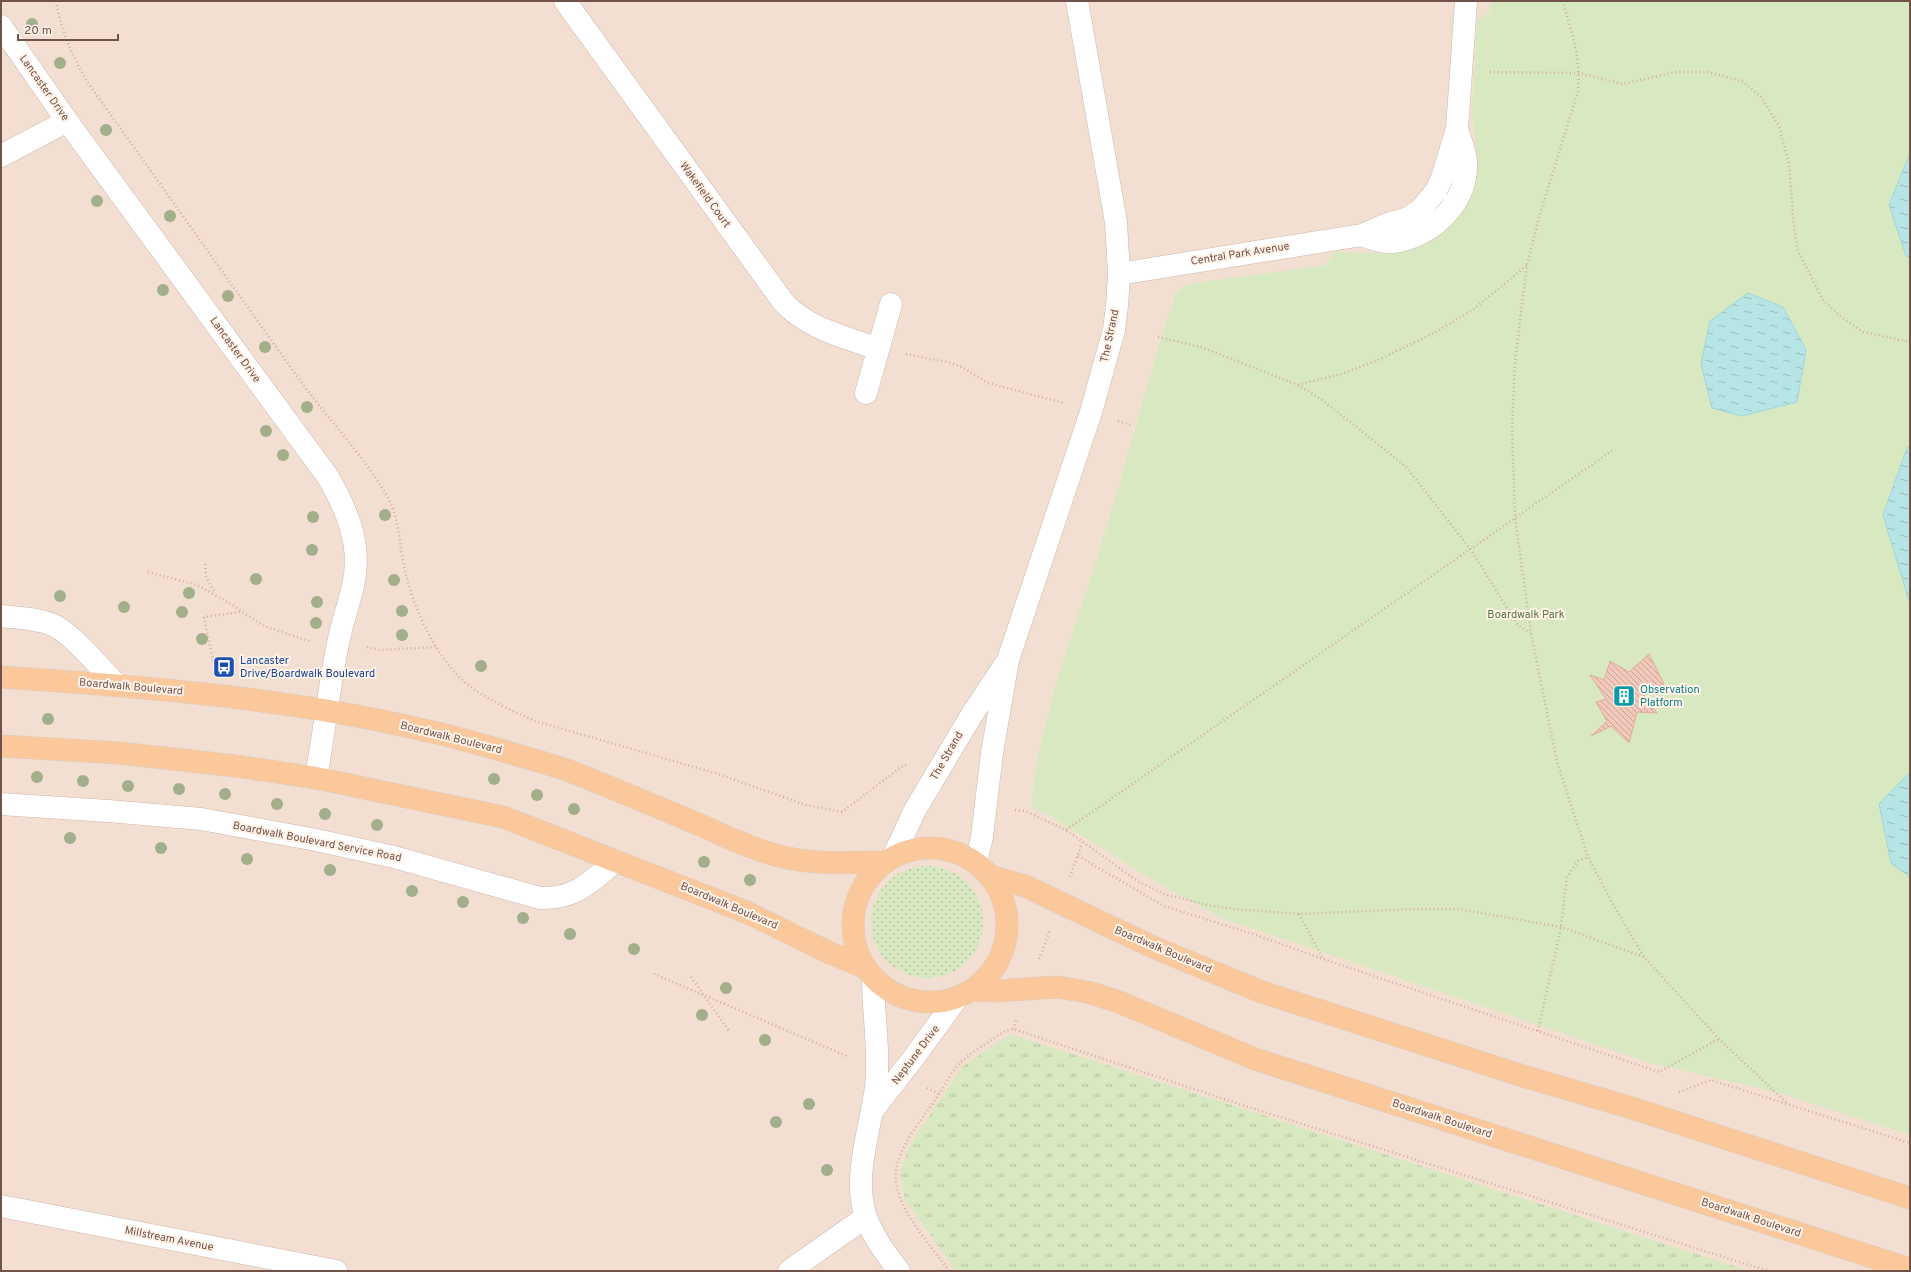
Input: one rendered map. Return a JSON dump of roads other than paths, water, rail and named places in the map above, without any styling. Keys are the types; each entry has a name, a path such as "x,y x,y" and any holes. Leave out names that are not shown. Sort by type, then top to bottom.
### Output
{"main road":[{"name":"Boardwalk Boulevard","path":"1,677 116,684 221,696 328,711 401,725 494,748 569,771 701,825 752,848 784,857 806,861 888,859 914,849 936,847 957,852 983,869 1025,886 1155,948 1262,992 1520,1075 1635,1109 1910,1198"},
{"name":"Boardwalk Boulevard","path":"1,746 119,753 236,766 316,778 503,817 746,912 869,973 891,992 912,1001 936,1003 966,994 1057,987 1088,992 1119,1002 1255,1058 1910,1269"},
{"path":"869,973 855,947 852,924 856,900 867,879 888,859"},
{"path":"966,994 992,972 1004,949 1007,924 1003,898 983,869"}],"street":[{"name":"Wakefield Court","path":"565,1 784,303 793,312 822,329 878,349"},
{"name":"The Strand","path":"983,869 982,837 991,760 1008,660 1091,412 1114,330 1119,274 1116,222 1077,1"},
{"name":"Central Park Avenue","path":"1119,274 1362,236 1389,242 1402,240 1429,228 1440,221 1456,202 1465,176 1466,161 1457,129 1466,1"},
{"name":"Lancaster Drive","path":"1,26 67,121 328,477 340,497 348,515 353,534 356,557 354,580 338,642 316,778"},
{"path":"1,156 67,121"},
{"path":"866,393 890,304"},
{"path":"1,616 33,619 54,626 70,638 116,684"},
{"name":"The Strand","path":"888,859 915,810 971,716 1008,660"},
{"name":"Boardwalk Boulevard Service Road","path":"1,804 108,811 201,820 239,826 394,857 540,898 556,898 575,892 616,861"},
{"name":"Neptune Drive","path":"869,973 877,1068 872,1111 866,1136 862,1181 863,1206 877,1242 899,1271"},
{"name":"Neptune Drive","path":"872,1111 900,1074 966,994"},
{"name":"Millstream Avenue","path":"1,1206 336,1271"},
{"path":"789,1271 866,1217"}],"water":[{"path":"1910,153 1910,258 1906,256 1889,205"},
{"path":"1748,293 1783,307 1806,350 1797,402 1742,416 1712,408 1701,364 1710,321"},
{"path":"1910,447 1910,604 1883,515 1907,448"},
{"path":"1910,772 1910,877 1891,863 1879,804"}],"place":[{"name":"Lancaster Drive/Boardwalk Boulevard","path":"224,667"},
{"name":"Observation Platform","path":"1624,696"}],"park label":[{"name":"Boardwalk Park","path":"1526,615"}]}
